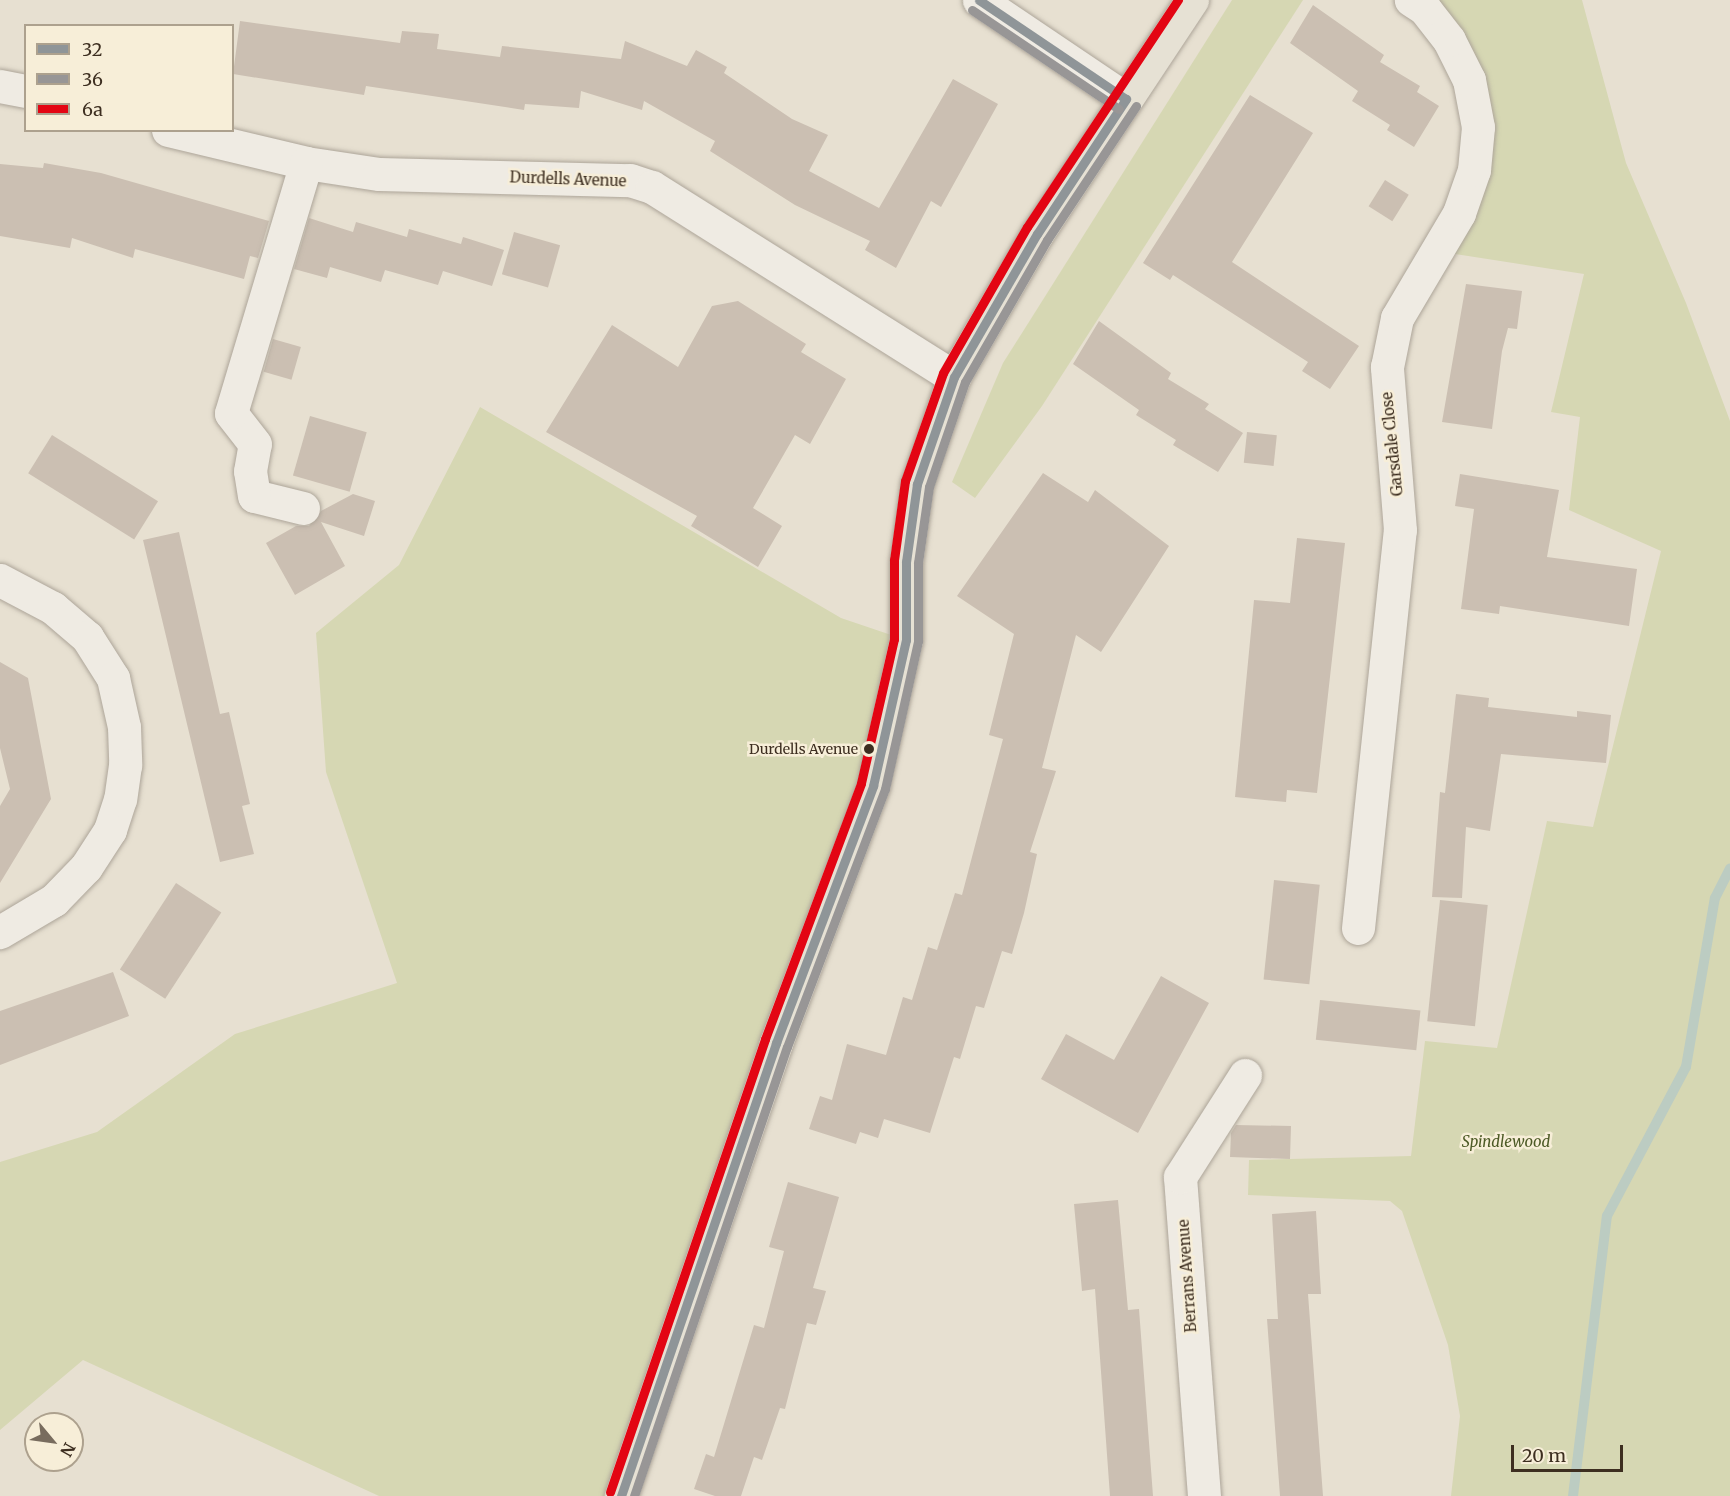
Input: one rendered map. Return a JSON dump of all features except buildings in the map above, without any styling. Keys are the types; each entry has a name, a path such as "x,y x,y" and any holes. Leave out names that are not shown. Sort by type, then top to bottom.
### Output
{"main road":[{"path":"621,1496 776,1043 873,786 904,649 906,562 917,484 954,377 1037,234 1192,0"}],"street":[{"path":"979,0 1126,99"},
{"name":"Garsdale Close","path":"1358,928 1400,530 1387,367 1397,318 1459,213 1474,170 1478,127 1469,80 1449,40 1425,9 1411,0"},
{"path":"0,86 24,91"},
{"name":"Durdells Avenue","path":"176,132 306,163 380,174 630,180 652,187 954,377"},
{"path":"303,508 254,496 250,471 255,444 231,413 306,163"},
{"path":"0,580 53,608 87,637 113,678 124,727 125,765 120,800 110,830 86,867 54,900 0,932"},
{"name":"Berrans Avenue","path":"1204,1496 1180,1177 1245,1075"}],"green space":[{"path":"1232,0 1303,0 1042,406 975,498 952,482 1003,363"},
{"name":"Spindlewood","path":"1411,0 1582,0 1626,163 1686,303 1730,421 1730,1496 1451,1496 1460,1416 1448,1345 1402,1211 1390,1201 1248,1195 1249,1160 1411,1156 1425,1041 1497,1048 1547,821 1593,827 1661,551 1569,510 1580,417 1551,412 1584,274 1436,251 1478,127"},
{"path":"480,407 841,618 906,640 621,1496 379,1496 83,1360 0,1430 0,1162 97,1132 235,1034 397,983 326,772 316,633 399,565"}],"waterway":[{"path":"1573,1496 1607,1216 1686,1067 1715,898 1730,869"}],"transit line":[{"name":"32","path":"979,0 1126,99"},
{"name":"6a","path":"610,1492 765,1039 861,783 894,639 894,560 905,481 943,373 1027,227 1178,0"},
{"name":"36","path":"972,10 1119,109"},
{"name":"32","path":"621,1496 776,1043 873,786 906,640 906,562 917,484 954,377 1037,234 1126,99"},
{"name":"36","path":"634,1496 787,1047 885,789 918,641 918,563 929,487 965,382 1047,240 1136,106"}],"place":[{"name":"Durdells Avenue","path":"869,749"}]}
